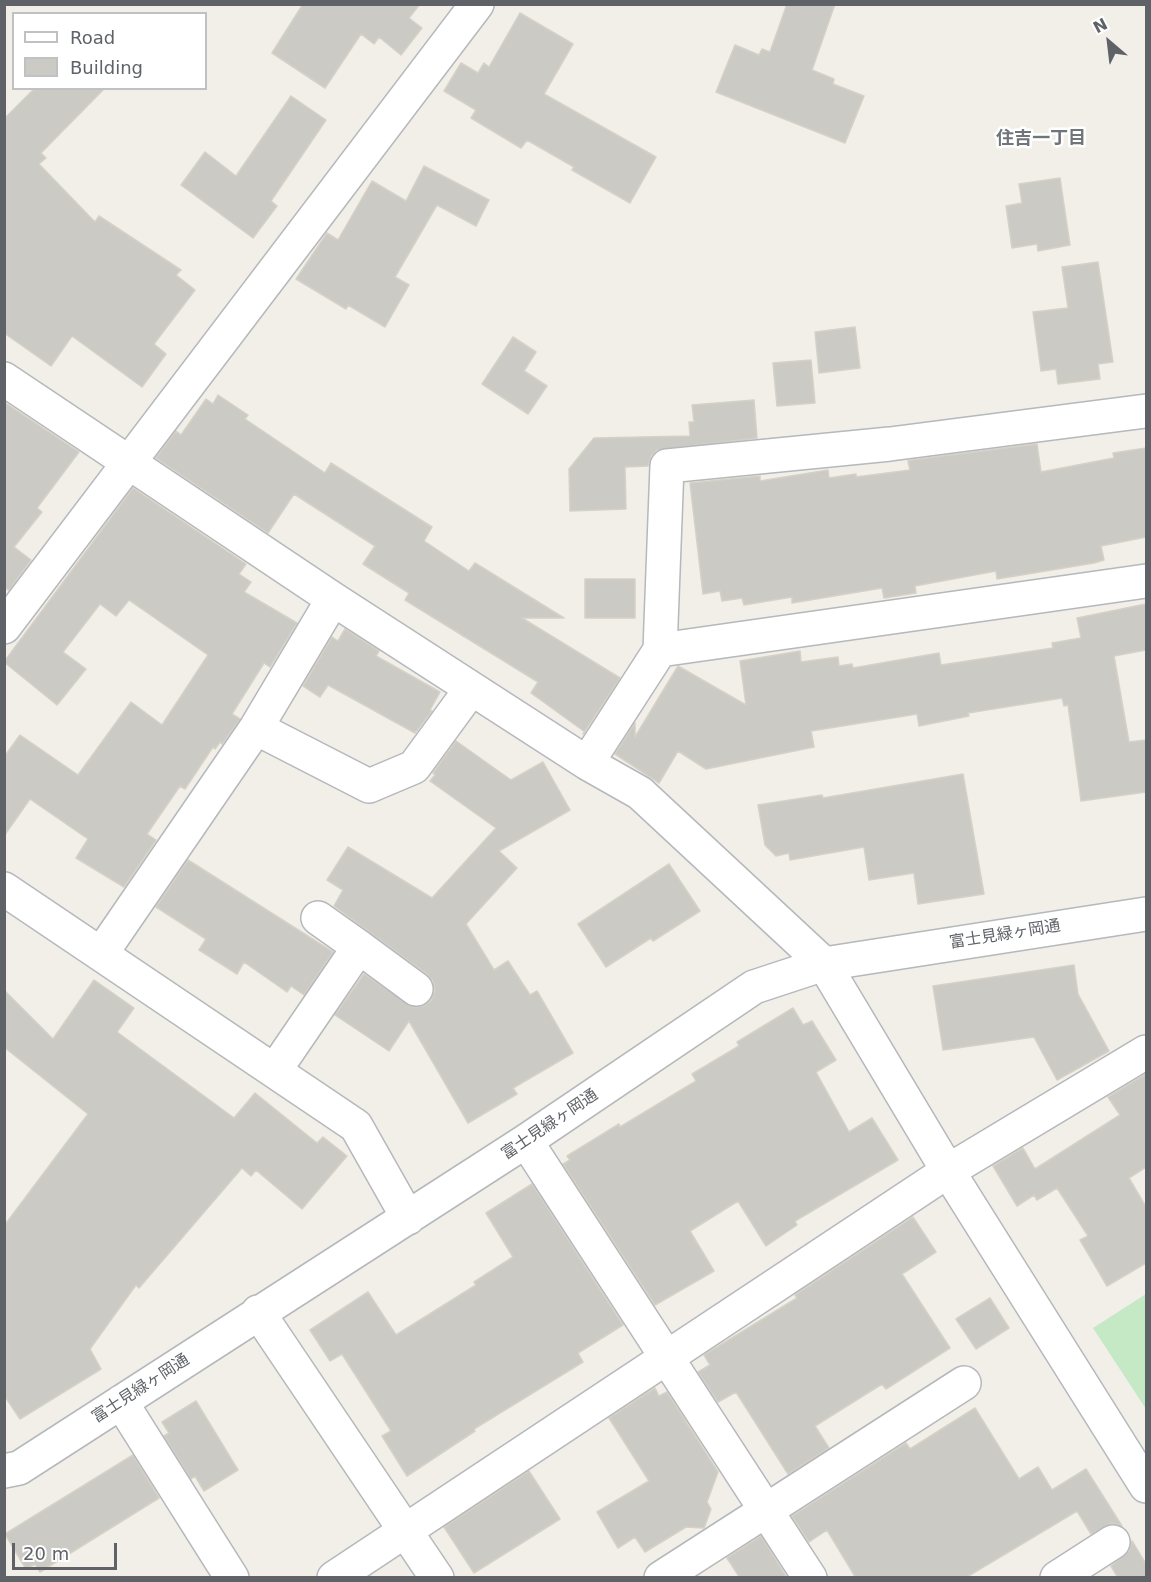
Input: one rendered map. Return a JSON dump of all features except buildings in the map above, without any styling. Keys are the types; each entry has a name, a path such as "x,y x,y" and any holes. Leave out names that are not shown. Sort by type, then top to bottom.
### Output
{"street":[{"path":"4,627 477,4"},
{"path":"4,379 128,464 471,689 586,763 640,793 824,964 948,1171 1146,1486"},
{"path":"586,763 660,650 667,466 890,444 1146,411"},
{"path":"660,650 1146,581"},
{"path":"101,954 256,728 333,599"},
{"path":"256,728 369,786 414,767 471,689"},
{"path":"4,889 356,1126 408,1218"},
{"name":"富士見緑ヶ岡通","path":"4,1471 20,1468 258,1312 408,1218 754,987 824,964 1146,914"},
{"path":"318,918 416,989"},
{"path":"275,1070 359,947"},
{"path":"334,1578 948,1171 1146,1052"},
{"path":"526,1141 810,1578"},
{"path":"258,1312 437,1578"},
{"path":"661,1578 964,1383"},
{"path":"121,1402 232,1578"},
{"path":"1057,1578 1113,1542"}],"green space":[{"path":"1146,1294 1146,1409 1093,1328"}],"district":[{"name":"住吉一丁目","path":"1041,139"}]}
